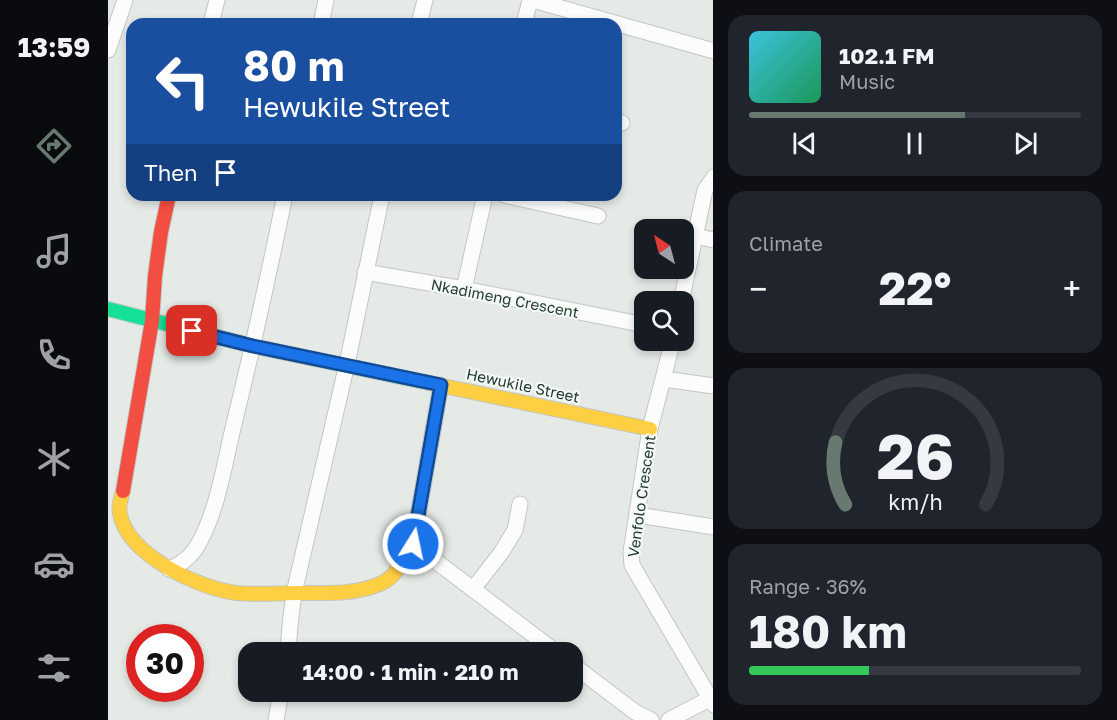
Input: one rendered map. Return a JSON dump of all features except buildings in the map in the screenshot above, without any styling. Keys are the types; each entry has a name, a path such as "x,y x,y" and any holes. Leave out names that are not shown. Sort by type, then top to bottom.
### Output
{"street":[{"path":"108,50 125,0"},
{"path":"212,18 216,0"},
{"path":"322,18 326,0"},
{"path":"420,18 425,0"},
{"path":"526,18 532,0 596,18"},
{"path":"622,25 713,51"},
{"path":"713,178 705,190 694,236 713,240"},
{"path":"168,201 157,259 152,321 119,512 121,522 132,538 169,569 219,590 237,593 349,593 383,583 392,576 413,544 441,385"},
{"path":"169,569 178,566 193,553 209,521 253,346 284,201"},
{"path":"289,642 294,593 381,201"},
{"path":"464,289 484,201"},
{"path":"531,201 598,216"},
{"name":"Nkadimeng Crescent","path":"365,272 634,323"},
{"name":"Hewukile Street","path":"108,309 253,346 650,429"},
{"name":"Venfolo Crescent","path":"670,351 650,429 631,552 632,565 711,702"},
{"path":"664,379 713,387"},
{"path":"473,589 501,553 515,530 520,504"},
{"path":"638,515 713,527"},
{"path":"413,544 543,642"},
{"path":"583,673 635,712 651,720"},
{"path":"276,720 279,702"},
{"path":"669,720 711,702"}],"traffic: fast":[{"path":"108,309 253,346 429,383"}],"traffic: slow":[{"path":"429,383 650,429"},
{"path":"123,491 119,511 126,529 136,543 150,556 185,577 220,590 236,593 332,593 362,590 382,583 392,576 413,544"}],"traffic: jam":[{"path":"123,491 152,321 155,276 168,201"}],"route":[{"path":"192,331 441,385 413,544"}]}
